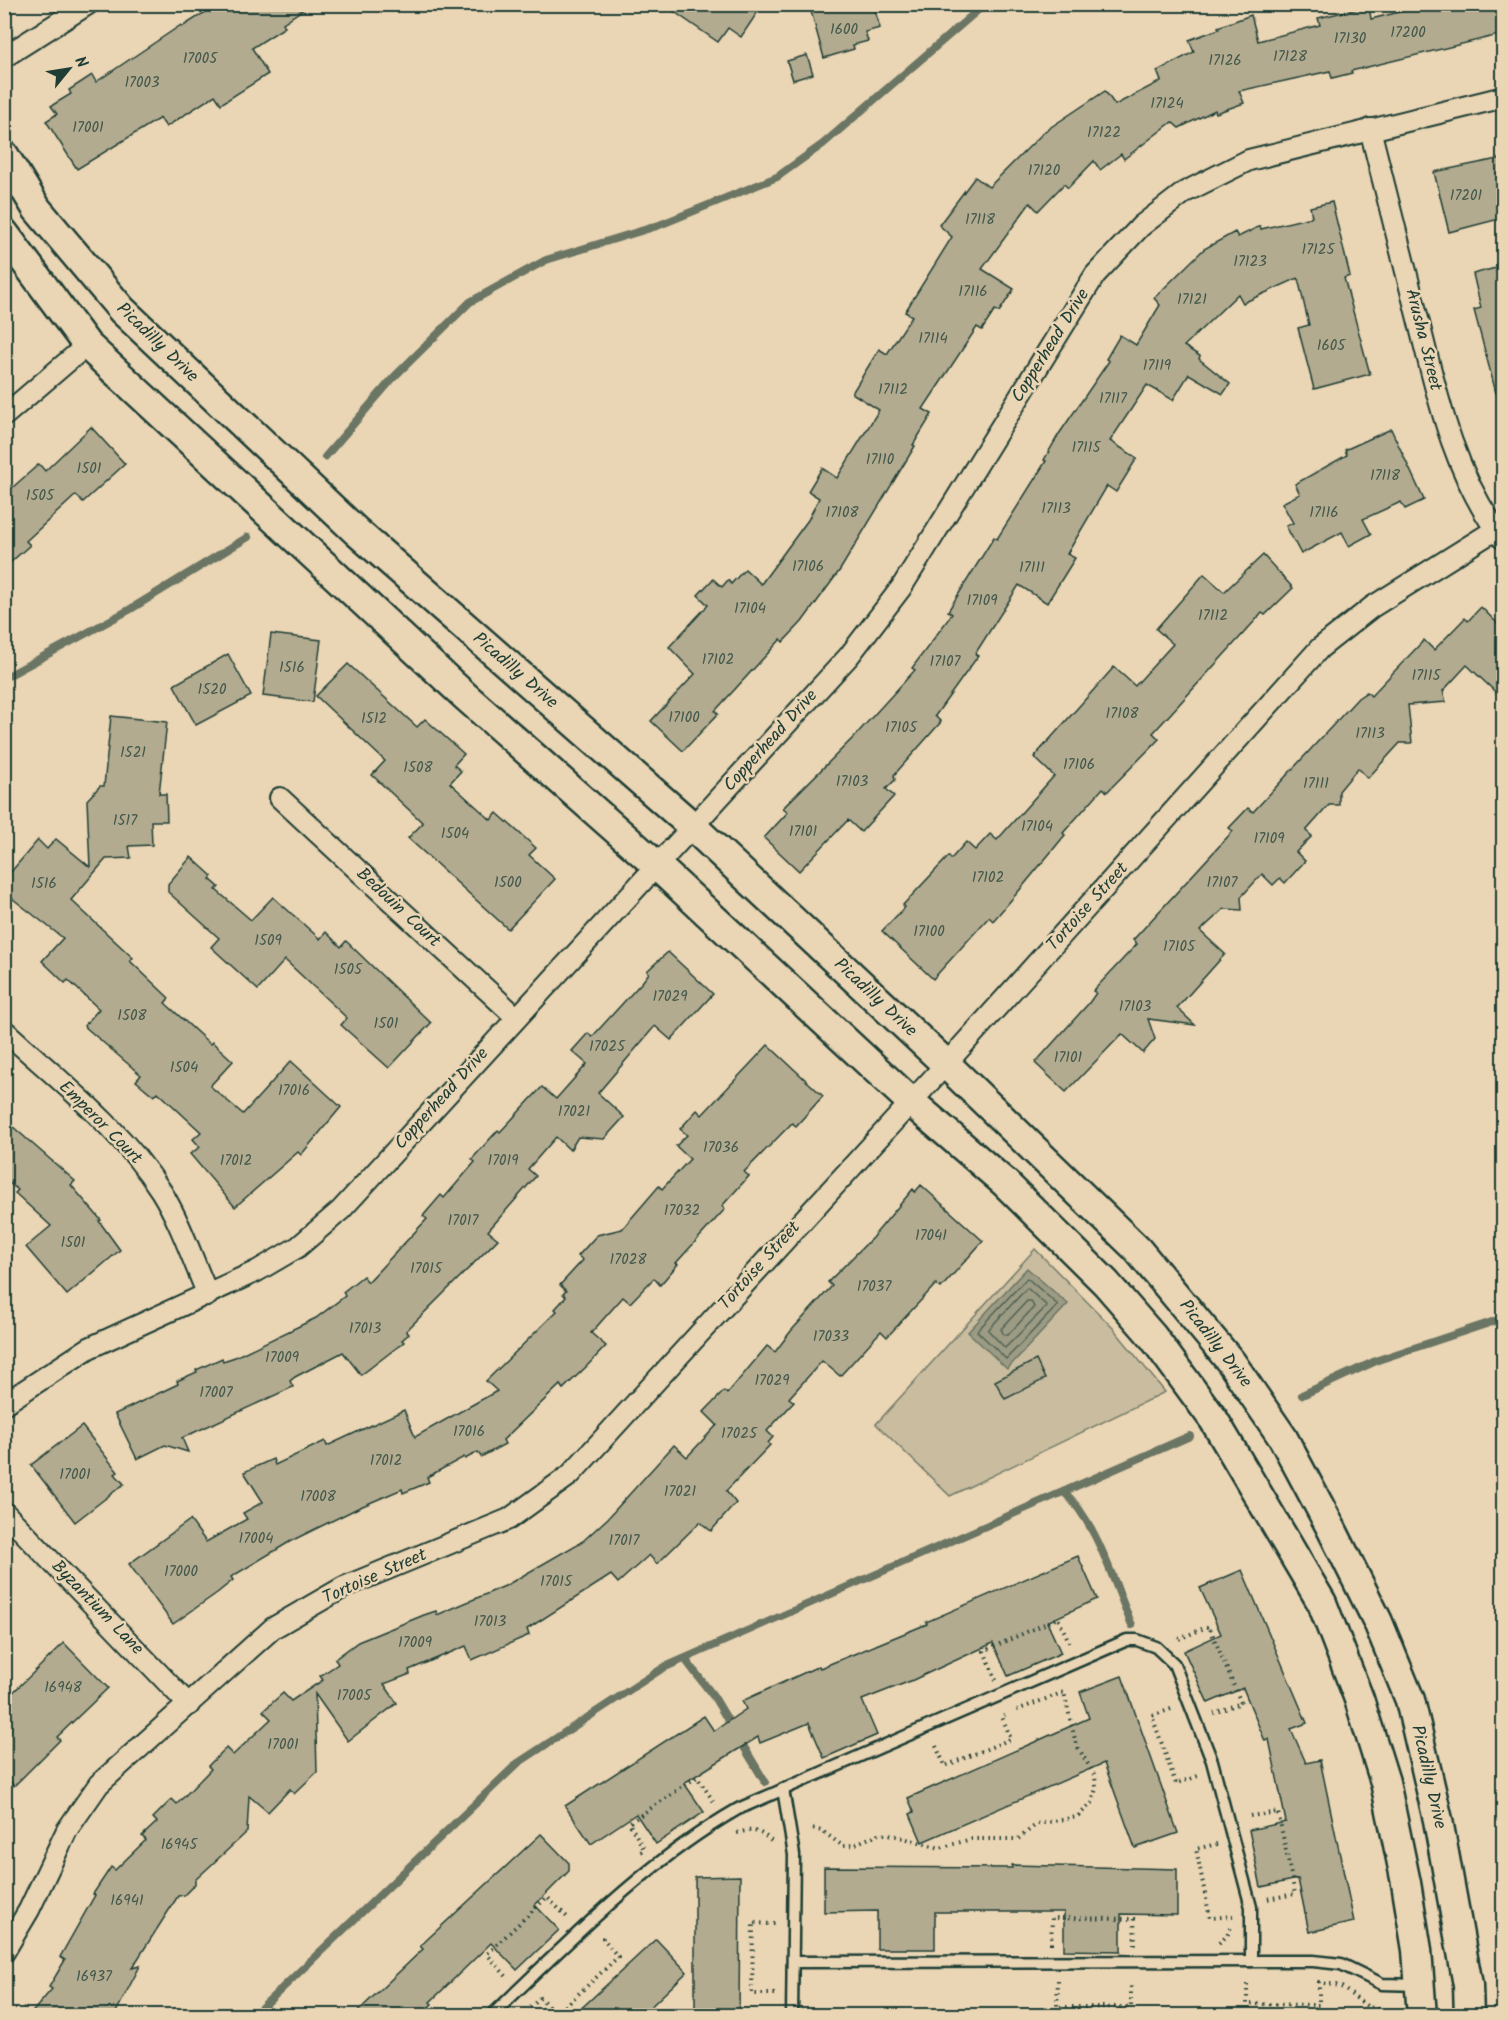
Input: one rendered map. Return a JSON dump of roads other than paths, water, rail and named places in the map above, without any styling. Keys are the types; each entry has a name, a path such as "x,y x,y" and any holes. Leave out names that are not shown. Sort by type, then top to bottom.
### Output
{"street":[{"path":"4,57 88,4"},
{"name":"Copperhead Drive","path":"4,1404 89,1348 257,1271 298,1247 340,1210 655,864 693,826 849,656 901,588 1095,275 1141,226 1185,192 1249,160 1503,96"},
{"name":"Arusha Street","path":"1370,129 1435,389 1467,479 1499,535"},
{"name":"Picadilly Drive","path":"4,155 37,209 122,310 357,532 693,826 946,1064 1137,1249 1231,1362 1283,1438 1377,1622 1410,1700 1438,1820 1468,1985 1469,2016"},
{"path":"4,233 87,345 465,696 655,864 910,1101 1005,1183 1106,1283 1146,1329 1214,1420 1322,1603 1359,1699 1385,1782 1406,1883 1422,2016"},
{"path":"4,416 87,345"},
{"name":"Tortoise Street","path":"4,1952 29,1910 67,1830 99,1784 273,1628 345,1587 509,1519 570,1475 946,1064 1320,648 1372,607 1499,535"},
{"name":"Bedouin Court","path":"280,798 516,1017"},
{"name":"Emperor Court","path":"4,1030 114,1133 142,1164 174,1216 207,1295"},
{"path":"1146,1329 1180,1299"},
{"name":"Byzantium Lane","path":"4,1512 189,1705"}],"lane":[{"path":"492,2016 632,1882 660,1859 738,1809 1127,1640 1145,1642 1156,1647 1174,1664 1212,1761 1251,1907 1251,1961"},
{"path":"783,1789 794,1855 792,2016"},
{"path":"793,1962 1251,1961 1335,1963 1348,1966 1382,1984 1419,1985"}],"water":[{"path":"1027,1268 1068,1304 1007,1369 968,1332"}],"waterway":[{"path":"325,457 394,377 470,302 546,260 657,226 777,177 823,144 985,4"},
{"path":"4,678 129,610 248,537"},
{"path":"1302,1395 1378,1360 1504,1318"},
{"path":"253,2016 518,1763 663,1668 1190,1436"},
{"path":"1064,1492 1076,1505 1095,1536 1132,1625"},
{"path":"685,1659 714,1697 765,1782"}]}
